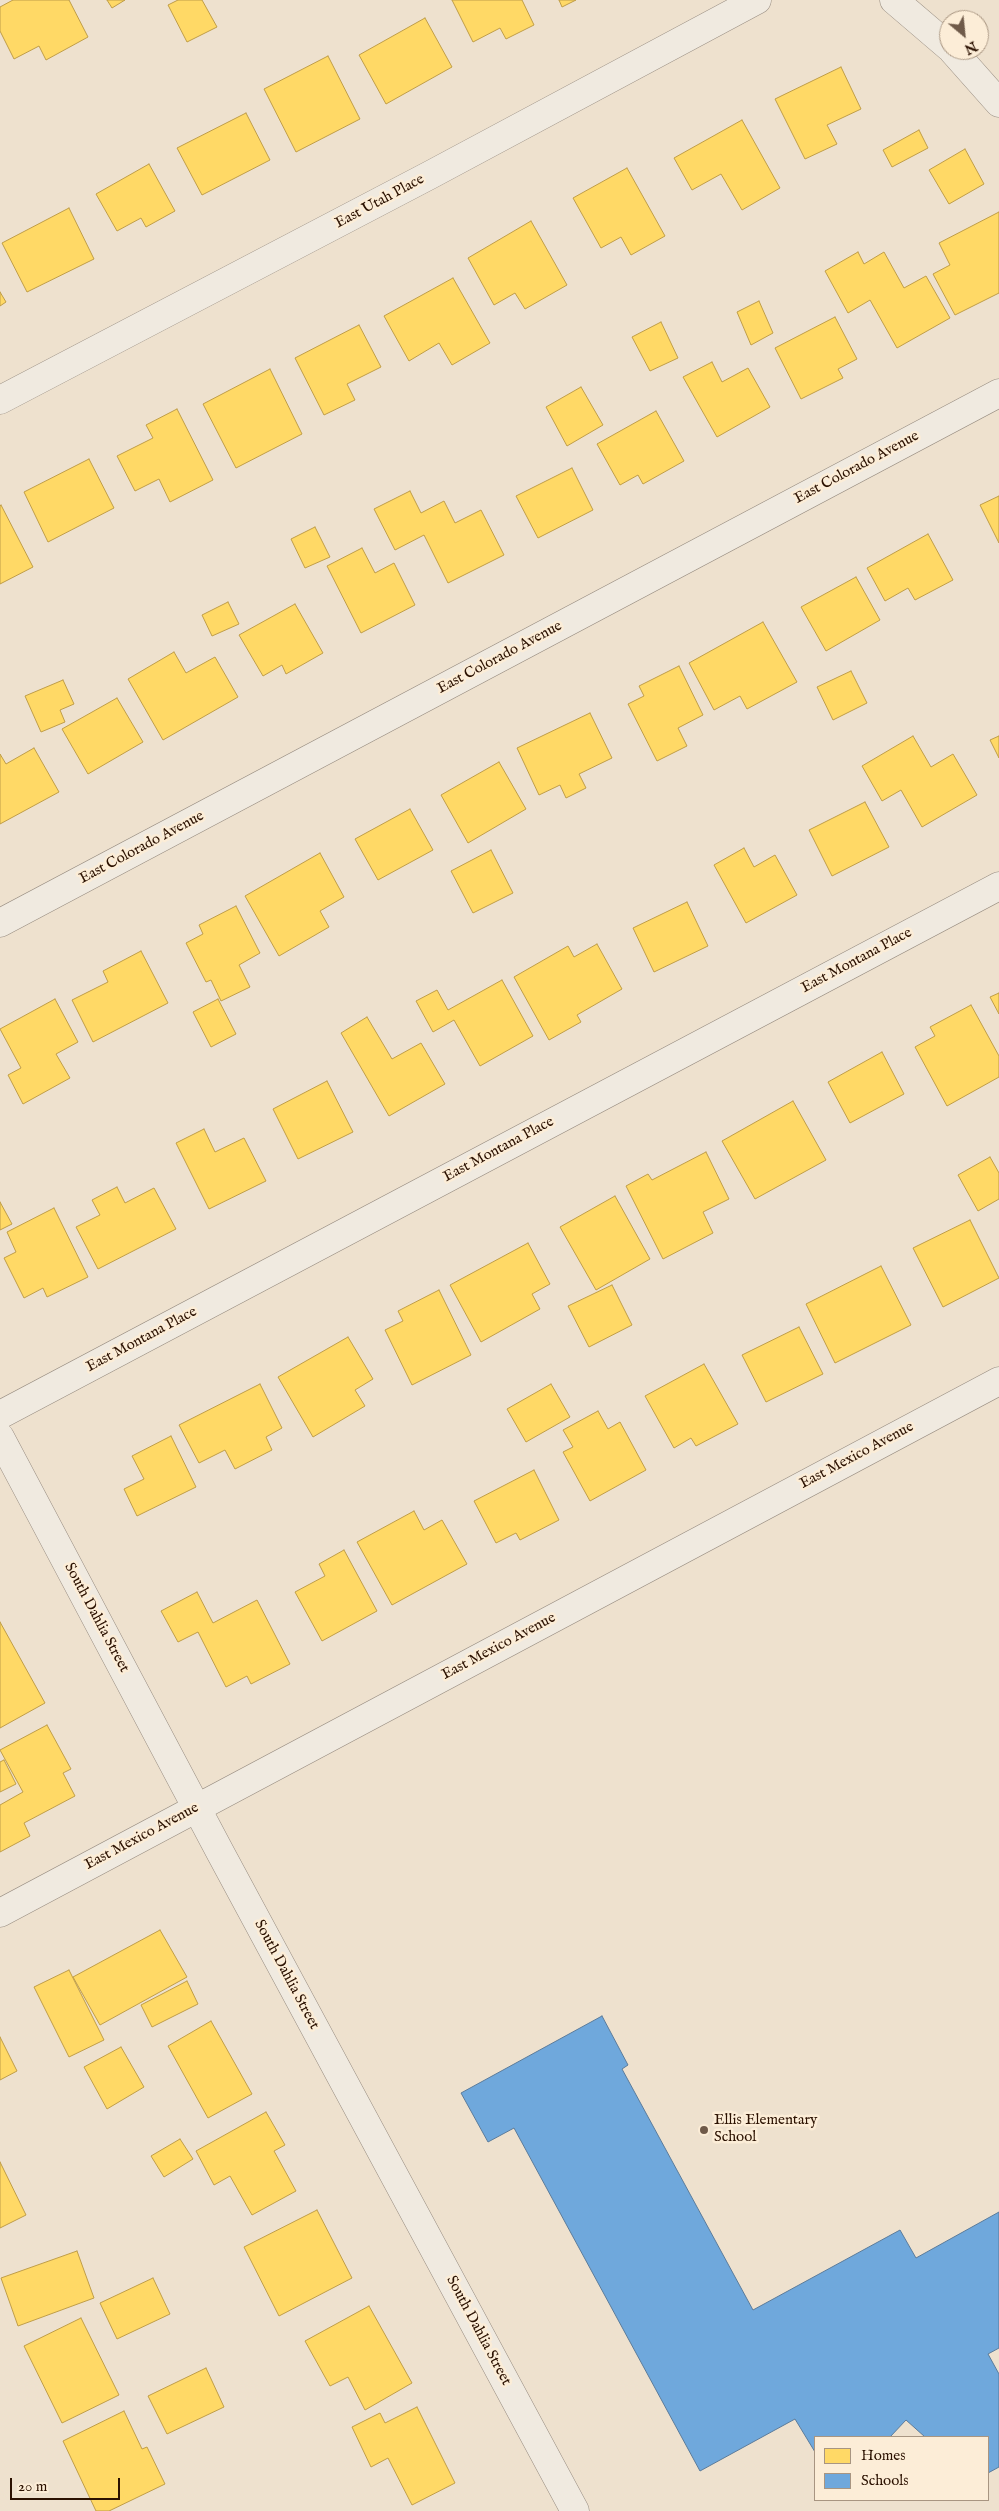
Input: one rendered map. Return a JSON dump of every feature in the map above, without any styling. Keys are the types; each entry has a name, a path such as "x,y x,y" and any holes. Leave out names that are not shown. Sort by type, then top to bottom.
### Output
{"street":[{"name":"East Utah Place","path":"0,400 430,175 758,0"},
{"path":"894,0 939,38"},
{"path":"961,60 999,103"},
{"name":"East Colorado Avenue","path":"0,923 999,393"},
{"name":"East Montana Place","path":"0,1415 999,886"},
{"name":"East Mexico Avenue","path":"0,1913 999,1381"},
{"name":"South Dahlia Street","path":"0,1437 196,1808 575,2511"}],"building: Homes":[{"path":"13,0 69,0 88,37 46,60 39,46 14,59 0,31 0,7"},
{"path":"107,0 125,0 112,8"},
{"path":"178,0 202,0 217,27 187,42 168,5"},
{"path":"452,0 522,0 534,25 506,39 500,28 473,42"},
{"path":"559,0 576,0 562,7"},
{"path":"425,18 452,67 386,104 359,55"},
{"path":"328,56 360,119 296,152 264,89"},
{"path":"841,67 861,109 827,125 837,144 805,159 775,99"},
{"path":"246,113 270,160 202,195 177,148"},
{"path":"742,120 780,188 742,210 721,174 692,190 674,158"},
{"path":"919,130 928,148 892,167 883,150"},
{"path":"965,149 984,184 949,204 929,170"},
{"path":"149,164 175,211 146,227 141,218 117,231 96,194"},
{"path":"627,168 665,236 631,255 621,237 601,248 573,198"},
{"path":"69,208 94,259 27,292 2,243"},
{"path":"999,212 999,293 955,315 933,274 950,265 939,243"},
{"path":"531,221 567,285 525,309 515,293 494,305 468,258"},
{"path":"858,252 864,264 884,252 904,288 926,276 950,318 897,348 870,300 848,313 825,271"},
{"path":"453,278 490,343 452,365 439,343 409,361 384,316"},
{"path":"0,292 6,302 0,306"},
{"path":"759,301 773,333 751,345 737,312"},
{"path":"835,317 857,359 838,369 843,378 801,399 775,348"},
{"path":"661,322 678,358 650,371 632,337"},
{"path":"359,325 381,367 347,384 355,400 324,415 295,358"},
{"path":"712,362 722,382 748,368 770,407 717,437 683,377"},
{"path":"270,369 302,434 236,468 203,404"},
{"path":"581,387 603,425 567,446 546,407"},
{"path":"177,409 213,480 170,502 159,479 135,491 117,456 153,438 146,425"},
{"path":"656,411 684,461 643,484 638,475 620,485 597,444"},
{"path":"89,459 114,508 48,542 24,492"},
{"path":"572,468 593,510 538,538 516,496"},
{"path":"410,491 421,513 444,501 455,523 481,510 504,555 448,583 424,535 395,550 374,509"},
{"path":"999,496 999,543 980,505"},
{"path":"0,506 33,567 0,584"},
{"path":"315,527 330,557 305,568 291,539"},
{"path":"928,534 953,580 915,600 908,588 885,601 867,568"},
{"path":"362,548 375,573 394,563 415,605 361,633 327,566"},
{"path":"856,577 880,620 826,651 801,607"},
{"path":"228,602 239,624 212,636 202,615"},
{"path":"295,604 323,653 286,674 282,665 263,676 239,635"},
{"path":"763,622 797,682 747,709 740,696 714,710 689,663"},
{"path":"174,652 186,673 215,657 238,697 163,740 128,679"},
{"path":"679,666 703,715 678,728 687,746 657,761 628,704 644,696 639,686"},
{"path":"851,671 867,703 833,720 817,687"},
{"path":"63,680 74,704 60,710 65,722 41,732 25,696"},
{"path":"117,698 143,742 88,774 62,729"},
{"path":"590,713 612,758 579,774 586,788 566,798 560,785 539,795 517,748"},
{"path":"913,736 931,767 953,754 977,795 922,827 901,790 882,801 862,766"},
{"path":"999,736 999,758 990,740"},
{"path":"34,748 59,792 0,824 0,754 6,764"},
{"path":"499,762 526,809 468,843 441,795"},
{"path":"865,802 889,847 832,876 809,830"},
{"path":"410,809 433,850 378,880 355,839"},
{"path":"744,848 754,867 775,855 797,895 746,923 714,865"},
{"path":"491,850 513,893 473,913 451,871"},
{"path":"320,853 344,897 320,911 329,927 279,956 245,896"},
{"path":"687,902 708,946 654,972 633,928"},
{"path":"236,906 260,953 239,965 250,987 221,1001 211,980 206,982 186,943 203,934 199,925"},
{"path":"597,944 622,989 577,1015 581,1022 549,1040 514,977 568,946 574,957"},
{"path":"141,951 168,1003 93,1042 72,1000 108,982 103,971"},
{"path":"502,980 533,1036 480,1066 454,1020 433,1032 416,1001 437,990 448,1010"},
{"path":"999,993 999,1014 990,997"},
{"path":"55,999 78,1042 56,1054 70,1078 23,1104 8,1075 21,1068 0,1029"},
{"path":"218,999 236,1034 211,1047 193,1012"},
{"path":"971,1005 999,1056 999,1077 947,1106 915,1047 935,1036 930,1027"},
{"path":"367,1017 392,1059 421,1043 445,1084 389,1116 341,1033"},
{"path":"882,1052 904,1094 850,1123 828,1082"},
{"path":"327,1081 353,1132 298,1159 273,1109"},
{"path":"793,1101 826,1160 755,1199 722,1141"},
{"path":"204,1129 215,1152 244,1138 266,1181 209,1209 176,1143"},
{"path":"706,1152 729,1199 703,1212 713,1233 663,1259 626,1186 648,1174 652,1180"},
{"path":"990,1157 999,1173 999,1199 978,1211 958,1175"},
{"path":"117,1187 125,1203 154,1188 176,1229 98,1269 76,1227 100,1215 92,1200"},
{"path":"615,1196 650,1259 596,1290 560,1227"},
{"path":"0,1202 12,1224 0,1230"},
{"path":"54,1208 88,1277 47,1297 43,1288 24,1298 4,1258 16,1252 7,1232"},
{"path":"970,1220 999,1278 943,1307 913,1248"},
{"path":"528,1243 550,1284 532,1294 540,1309 481,1342 450,1285"},
{"path":"881,1266 911,1325 835,1363 806,1304"},
{"path":"612,1285 632,1325 589,1347 568,1306"},
{"path":"439,1290 471,1355 412,1385 385,1330 403,1321 398,1311"},
{"path":"799,1327 823,1374 766,1402 742,1355"},
{"path":"348,1337 373,1379 355,1390 365,1406 313,1437 278,1377"},
{"path":"704,1364 738,1424 696,1446 691,1438 674,1448 645,1396"},
{"path":"260,1384 282,1428 266,1437 272,1450 235,1469 225,1450 199,1463 179,1425"},
{"path":"551,1384 570,1417 526,1442 507,1409"},
{"path":"598,1411 608,1429 620,1422 646,1470 590,1501 563,1452 573,1447 563,1430"},
{"path":"171,1436 196,1487 137,1516 124,1489 144,1479 132,1456"},
{"path":"534,1470 559,1520 520,1540 516,1533 496,1543 474,1501"},
{"path":"414,1511 424,1530 442,1520 467,1564 392,1605 357,1542"},
{"path":"344,1550 377,1611 322,1641 295,1592 325,1576 319,1564"},
{"path":"197,1592 213,1623 257,1600 290,1664 251,1684 247,1676 226,1687 198,1632 178,1642 161,1611"},
{"path":"0,1622 45,1703 0,1728"},
{"path":"47,1725 71,1769 63,1773 75,1796 24,1823 30,1836 0,1852 0,1805 23,1792 0,1750"},
{"path":"4,1760 16,1784 0,1792 0,1762"},
{"path":"160,1930 187,1977 100,2025 73,1977"},
{"path":"69,1970 104,2040 69,2057 34,1987"},
{"path":"187,1981 198,2004 152,2027 141,2005"},
{"path":"211,2021 252,2094 208,2118 168,2046"},
{"path":"0,2037 17,2071 0,2080"},
{"path":"121,2047 144,2087 107,2109 84,2067"},
{"path":"266,2112 285,2145 274,2151 296,2191 252,2215 230,2176 214,2185 196,2151"},
{"path":"180,2139 193,2159 164,2177 151,2156"},
{"path":"0,2162 26,2215 0,2228"},
{"path":"317,2210 352,2278 279,2316 244,2247"},
{"path":"77,2251 94,2298 18,2326 1,2278"},
{"path":"153,2278 170,2314 117,2339 100,2303"},
{"path":"369,2306 412,2383 365,2410 348,2377 330,2386 305,2341"},
{"path":"81,2318 119,2395 62,2423 24,2346"},
{"path":"206,2368 224,2407 167,2434 148,2396"},
{"path":"417,2407 455,2483 412,2505 388,2458 371,2467 352,2427 380,2413 385,2423"},
{"path":"124,2411 142,2449 147,2447 165,2484 109,2511 96,2511 63,2441"}],"building: Schools":[{"name":"Ellis Elementary School","path":"602,2016 628,2065 622,2069 753,2310 900,2230 916,2258 999,2212 999,2348 988,2354 999,2374 999,2467 989,2472 989,2436 924,2436 906,2420 891,2436 814,2436 814,2450 795,2419 700,2471 514,2128 488,2142 461,2093"}],"place":[{"name":"Ellis Elementary School","path":"704,2130"}]}
